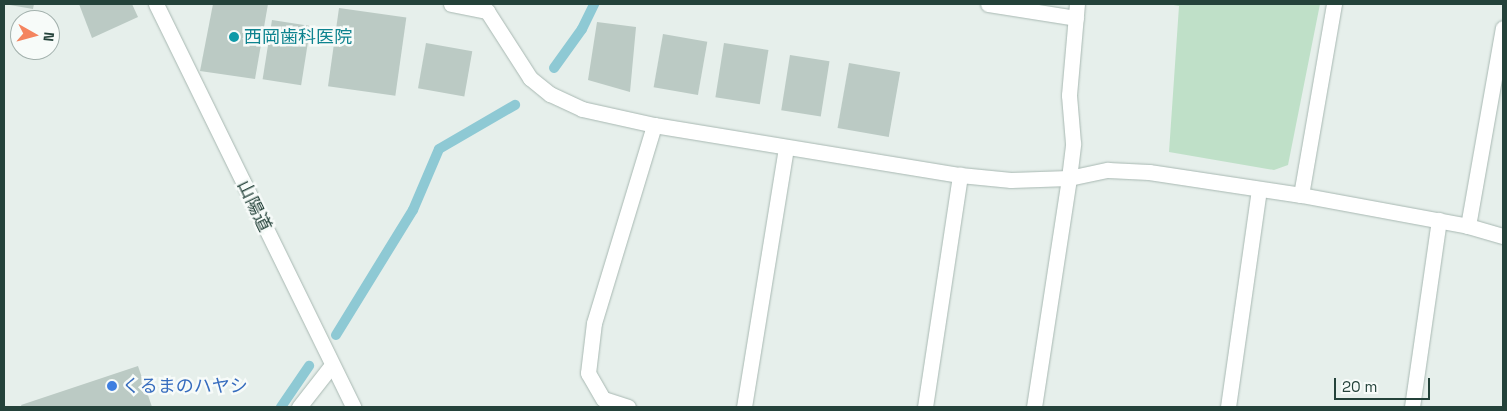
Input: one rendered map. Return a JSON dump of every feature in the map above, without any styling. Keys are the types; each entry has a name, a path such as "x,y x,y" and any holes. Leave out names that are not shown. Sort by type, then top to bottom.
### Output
{"street":[{"name":"山陽道","path":"156,4 331,366 354,407"},
{"path":"451,4 488,7 530,78 550,94 582,109 654,125 960,175 1011,180 1070,178 1108,170 1149,172 1301,195 1439,220 1503,236"},
{"path":"988,4 1076,11 1069,95 1073,143 1070,178 1034,407"},
{"path":"1301,195 1334,4"},
{"path":"1468,226 1503,28"},
{"path":"628,407 603,399 588,373 594,323 654,125"},
{"path":"744,407 786,147"},
{"path":"925,407 960,175"},
{"path":"1228,407 1259,190"},
{"path":"1412,407 1439,220"},
{"path":"299,407 331,366"}],"green space":[{"path":"1168,4 1320,4 1288,165 1274,170 1169,152 1179,6"}],"building":[{"path":"4,4 34,4 33,9"},
{"path":"79,4 132,4 138,17 92,38"},
{"name":"西岡歯科医院","path":"213,4 268,4 255,79 200,71"},
{"path":"339,8 406,17 395,96 328,86"},
{"path":"272,20 311,26 301,85 263,79"},
{"path":"597,22 636,27 630,92 588,80"},
{"path":"663,34 707,42 698,95 654,87"},
{"path":"426,43 472,51 464,96 418,88"},
{"path":"724,43 768,50 760,104 715,97"},
{"path":"790,55 830,61 821,117 781,110"},
{"path":"849,63 900,72 889,137 838,128"},
{"name":"くるまのハヤシ","path":"138,366 152,407 22,407 21,405"}],"waterway":[{"path":"554,68 582,29 594,4"},
{"path":"336,335 413,210 439,149 515,105"},
{"path":"281,407 309,366"}],"place":[{"name":"西岡歯科医院","path":"234,37"},
{"name":"くるまのハヤシ","path":"112,386"}]}
